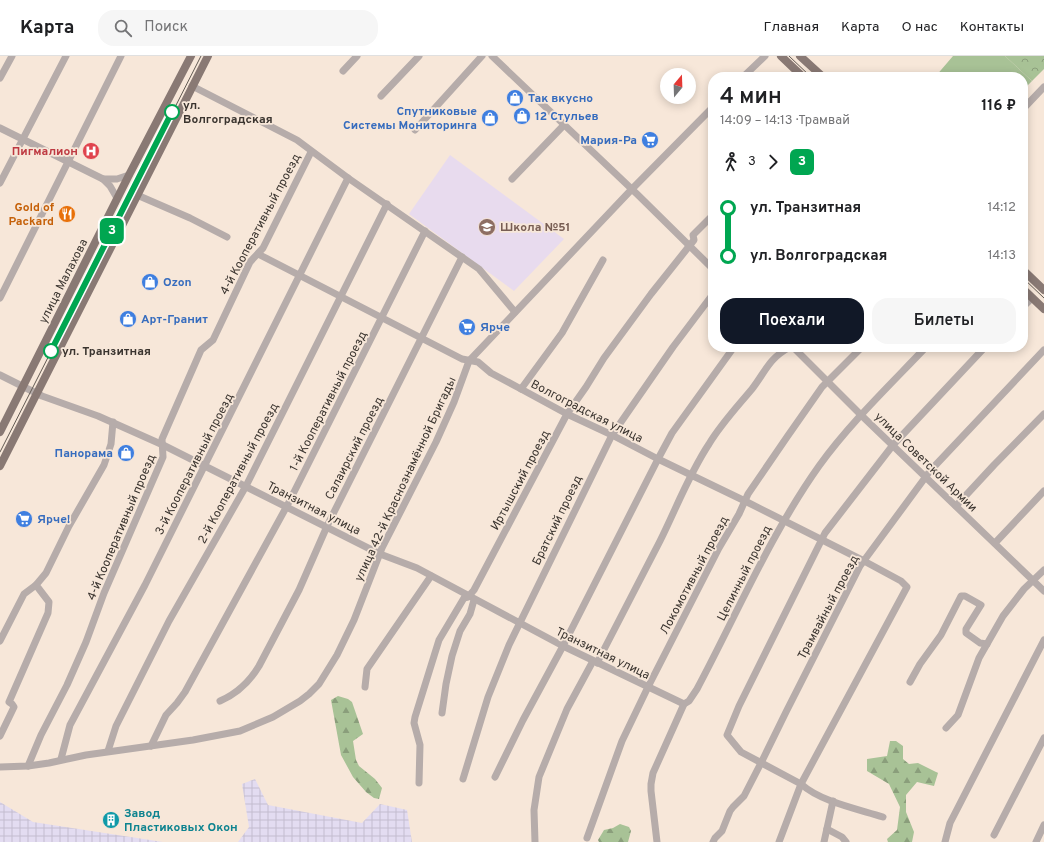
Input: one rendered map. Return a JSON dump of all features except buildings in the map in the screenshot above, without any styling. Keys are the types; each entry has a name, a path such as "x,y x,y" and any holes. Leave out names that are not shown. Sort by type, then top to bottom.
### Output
{"main road":[{"name":"улица Малахова","path":"0,431 117,198 191,56"},
{"path":"0,466 208,56"},
{"path":"781,56 798,72"},
{"path":"800,56 818,72"},
{"path":"1028,275 1044,290"},
{"path":"1028,294 1044,309"}],"street":[{"path":"0,78 12,56"},
{"path":"0,183 66,56"},
{"path":"0,298 121,56"},
{"path":"343,71 357,56"},
{"path":"380,96 419,56"},
{"path":"415,130 482,56"},
{"path":"492,56 632,189 708,264"},
{"path":"748,72 765,56"},
{"path":"192,86 290,136 478,269 515,312"},
{"path":"1028,104 1044,87"},
{"name":"улица 42-й Краснознамённой Бригады","path":"0,767 28,766 61,759 193,740 240,731 273,717 304,698 319,684 337,655 354,620 380,554 436,442 454,402 469,361 708,111"},
{"path":"512,179 564,125"},
{"path":"0,128 103,179 110,186 117,198"},
{"name":"4-й Кооперативный проезд","path":"28,766 41,735 67,685 86,642 104,593 164,457 162,439 201,350 213,340 250,262 263,248 311,152"},
{"path":"103,179 117,179 129,175"},
{"name":"3-й Кооперативный проезд","path":"61,759 70,725 145,585 206,466 348,178"},
{"path":"137,195 196,221 227,237"},
{"name":"2-й Кооперативный проезд","path":"108,752 116,726 169,621 246,486 387,204"},
{"name":"Иртышский проезд","path":"442,713 452,656 457,639 470,614 471,598 474,590 567,414 609,351 651,294 694,240 693,235 708,220"},
{"name":"1-й Кооперативный проезд","path":"151,746 166,715 177,704 185,692 286,506 425,231"},
{"name":"Волгоградская улица","path":"258,254 457,357 478,362 491,373 567,414 864,561 900,581 907,587 801,784"},
{"name":"Салаирский проезд","path":"220,701 228,697 256,672 299,590 328,527 462,257"},
{"path":"521,389 562,333 603,260"},
{"path":"1028,302 1032,298"},
{"name":"Братский проезд","path":"463,779 488,697 518,623 612,435 673,347 708,301"},
{"name":"Трамвайный проезд","path":"713,842 722,831 730,811 744,796 860,566 926,476 1044,350"},
{"path":"495,777 672,433 730,352"},
{"path":"535,842 534,810 539,777 565,714 581,681 595,662 660,541 691,475 709,443 728,417 753,388 772,360 781,352"},
{"name":"улица Советской Армии","path":"798,352 861,415 1044,591"},
{"name":"Локомотивный проезд","path":"587,838 622,741 648,687 745,501 787,437 828,382 857,352"},
{"name":"Целинный проезд","path":"658,842 651,784 653,773 684,704 689,701 697,689 763,558 784,521 819,466 861,415 921,352"},
{"path":"883,817 833,801 808,790 801,784 741,752 727,735 739,706 825,533 893,445 980,352"},
{"name":"Транзитная улица","path":"0,375 36,394 112,422 163,445 380,554 431,576 518,623 595,662 684,704"},
{"path":"956,506 994,464 1044,414"},
{"path":"0,640 24,594 36,585 46,573 69,526 104,465 111,444 112,422"},
{"path":"995,543 1044,492"},
{"path":"946,728 958,715 979,658 1003,616 1024,589 1044,570"},
{"path":"365,687 367,669 431,576"},
{"path":"0,736 13,711 14,707 9,702 48,613 49,602 36,585"},
{"path":"910,682 920,664 941,635 961,596 965,596 981,605 966,629 966,633 980,643 987,644"},
{"name":"Иртышский проезд","path":"419,783 420,745 414,723 414,717 439,640 464,598 471,598"},
{"path":"945,842 950,823 1044,640"},
{"path":"994,835 1044,738"},
{"path":"779,842 801,784"},
{"path":"824,842 833,801"},
{"path":"1036,842 1044,825"},
{"path":"827,829 842,837 846,842"}],"shaded area":[{"name":"Школа №51","path":"450,155 564,239 514,291 409,214"},
{"path":"255,779 268,805 362,823 380,804 407,810 412,842 238,842 249,827 242,784"},
{"path":"0,802 33,822 163,842 0,842"}],"green space":[{"path":"953,56 1005,56 1022,72 939,72"},
{"path":"1005,56 1044,56 1044,69 1032,81 1028,77 1028,72 1022,72"},
{"path":"1028,77 1032,81 1028,85"},
{"path":"338,696 352,702 363,734 353,741 356,760 359,766 375,779 382,788 379,799 374,798 366,792 353,777 341,755 331,700"},
{"path":"890,741 896,741 903,746 903,759 909,764 918,763 938,773 934,786 917,782 906,795 906,812 914,832 912,842 888,842 887,839 897,830 900,807 889,784 867,771 867,759 887,756"},
{"path":"620,824 629,827 631,831 628,842 599,842 598,840 604,830 613,828"}],"tram line":[{"path":"0,452 201,56"},
{"path":"789,56 806,72"},
{"name":"3","path":"51,351 172,112"},
{"path":"1028,283 1044,298"}],"place":[{"name":"Так вкусно","path":"515,98"},
{"name":"ул. Волгоградская","path":"172,112"},
{"name":"12 Стульев","path":"522,116"},
{"name":"Спутниковые Системы Мониторинга","path":"490,118"},
{"name":"Мария-Ра","path":"650,140"},
{"name":"Пигмалион","path":"91,151"},
{"name":"Gold of Packard","path":"67,214"},
{"name":"Школа №51","path":"487,227"},
{"name":"Ozon","path":"150,282"},
{"name":"Арт-Гранит","path":"128,319"},
{"name":"Ярче","path":"467,327"},
{"name":"ул. Транзитная","path":"51,351"},
{"name":"Панорама","path":"126,453"},
{"name":"Ярче!","path":"24,519"},
{"name":"Завод Пластиковых Окон","path":"111,820"}]}
